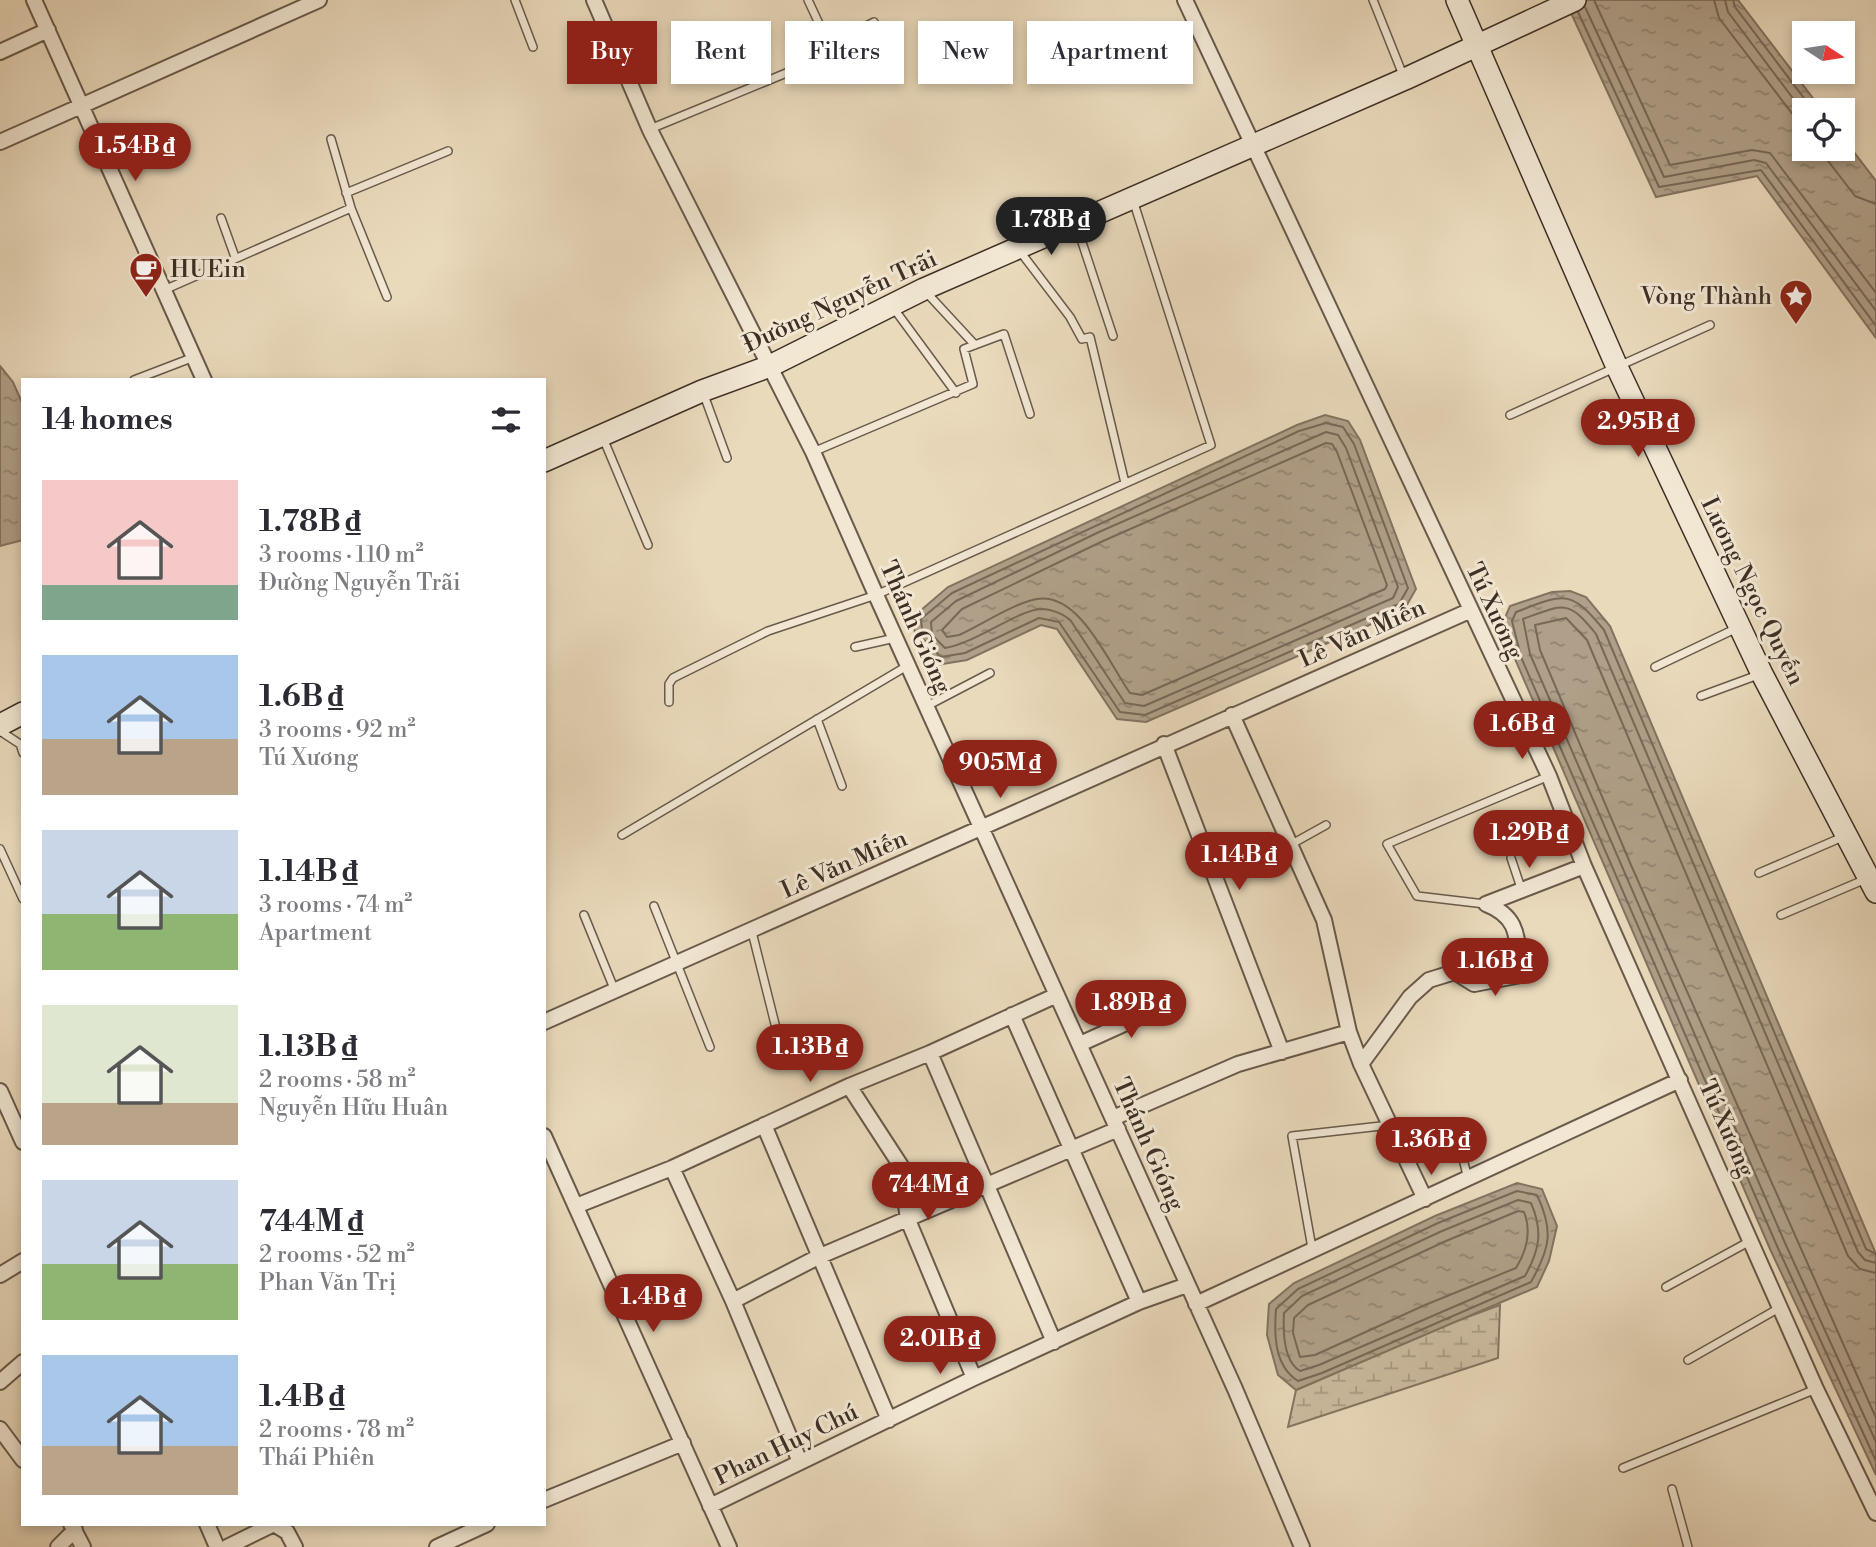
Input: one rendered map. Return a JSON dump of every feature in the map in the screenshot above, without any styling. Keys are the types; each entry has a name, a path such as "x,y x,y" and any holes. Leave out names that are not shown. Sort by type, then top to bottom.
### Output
{"main road":[{"name":"Lương Ngọc Quyến","path":"1457,0 1618,367 1762,674 1873,885"},
{"name":"Đường Nguyễn Trãi","path":"546,460 702,391 770,366 924,289 1405,79 1571,2"},
{"path":"0,725 21,714"}],"street":[{"path":"34,0 203,378"},
{"path":"0,142 319,0"},
{"name":"Thánh Gióng","path":"594,0 650,130 813,452 1080,1044 1302,1547"},
{"name":"Tú Xương","path":"1185,0 1469,611 1549,776 1584,866 1816,1389 1876,1513"},
{"path":"0,52 48,30"},
{"name":"Lê Văn Miến","path":"546,1021 752,932 1164,744 1469,611"},
{"path":"1232,715 1324,920 1349,1032 1360,1064 1425,1199"},
{"path":"1164,744 1282,1052"},
{"path":"1486,904 1523,892 1584,866"},
{"path":"1360,1064 1394,1022 1410,997 1429,981 1455,972 1475,984 1521,975 1514,923 1504,911 1486,904"},
{"path":"576,1206 672,1168 849,1086 1058,995"},
{"path":"1080,1044 1168,1004"},
{"path":"1013,1015 1139,1302"},
{"path":"733,1301 818,1257 1073,1148 1115,1124 1238,1064 1349,1032"},
{"path":"930,1053 1055,1342"},
{"path":"1196,1304 1312,1248 1469,1180 1680,1080"},
{"path":"849,1086 901,1166 908,1220 974,1378"},
{"path":"0,1091 21,1138"},
{"path":"764,1125 889,1420"},
{"path":"546,1140 729,1547"},
{"path":"672,1168 733,1301 800,1462"},
{"path":"1,1271 21,1262"},
{"name":"Phan Huy Chú","path":"710,1506 974,1378 1139,1302 1187,1285"},
{"path":"0,1382 21,1364"},
{"path":"0,1429 21,1457"},
{"path":"546,1499 683,1443"},
{"path":"208,1526 217,1547"},
{"path":"227,1547 270,1526"},
{"path":"437,1547 483,1526"},
{"path":"58,1547 73,1527 83,1547"},
{"path":"289,1527 295,1547"}],"lane":[{"path":"515,0 533,47"},
{"path":"808,0 818,21"},
{"path":"1373,0 1405,79"},
{"path":"650,130 785,74"},
{"path":"331,139 351,208 387,297"},
{"path":"346,193 448,151"},
{"path":"669,702 669,684 673,678 768,631 876,595 1211,445 1132,196"},
{"path":"164,290 351,208"},
{"path":"221,218 235,257"},
{"path":"1076,223 1113,336"},
{"path":"1018,249 1070,317 1082,339 1090,337 1125,483"},
{"path":"924,289 975,345"},
{"path":"891,305 956,393"},
{"path":"1510,415 1710,325"},
{"path":"813,452 973,384 964,349 1004,334 1030,414"},
{"path":"139,378 194,357"},
{"path":"702,391 727,458"},
{"path":"602,435 648,545"},
{"path":"1655,667 1741,626"},
{"path":"855,648 896,638"},
{"path":"622,835 908,666"},
{"path":"927,706 990,673"},
{"path":"1701,696 1762,674"},
{"path":"817,719 842,786"},
{"path":"0,731 21,747"},
{"path":"1486,904 1417,896 1387,844 1549,776"},
{"path":"1289,845 1326,825"},
{"path":"1759,873 1849,835"},
{"path":"0,849 21,895"},
{"path":"1511,858 1523,892"},
{"path":"1781,915 1873,885"},
{"path":"654,906 710,1047"},
{"path":"584,915 615,991"},
{"path":"752,932 779,1040"},
{"path":"1312,1248 1292,1136 1390,1125"},
{"path":"1455,1127 1469,1180"},
{"path":"1666,1287 1752,1240"},
{"path":"1688,1360 1781,1307"},
{"path":"1623,1468 1816,1389"},
{"path":"1672,1489 1688,1547"}],"green space":[{"path":"1500,1305 1498,1358 1288,1427 1296,1390 1435,1329"}],"water":[{"path":"1565,0 1738,0 1792,71 1792,84 1802,84 1813,98 1792,98 1792,161 1855,161 1855,154 1876,181 1876,338 1757,176 1656,197"},
{"path":"0,366 13,382 21,400 21,541 0,546"},
{"path":"1325,415 1348,421 1360,440 1416,589 1404,610 1146,722 1117,719 1057,629 1041,625 967,660 937,665 916,642 913,617 948,587 1297,425"},
{"path":"1570,591 1586,597 1610,626 1876,1254 1876,1475 1770,1249 1515,659 1504,620 1510,606 1552,592"},
{"path":"1517,1183 1542,1189 1557,1226 1549,1261 1537,1287 1296,1390 1278,1375 1267,1335 1269,1304 1294,1283 1435,1216"}],"place":[{"name":"HUEin","path":"146,299"},
{"name":"Vòng Thành","path":"1796,326"}]}
